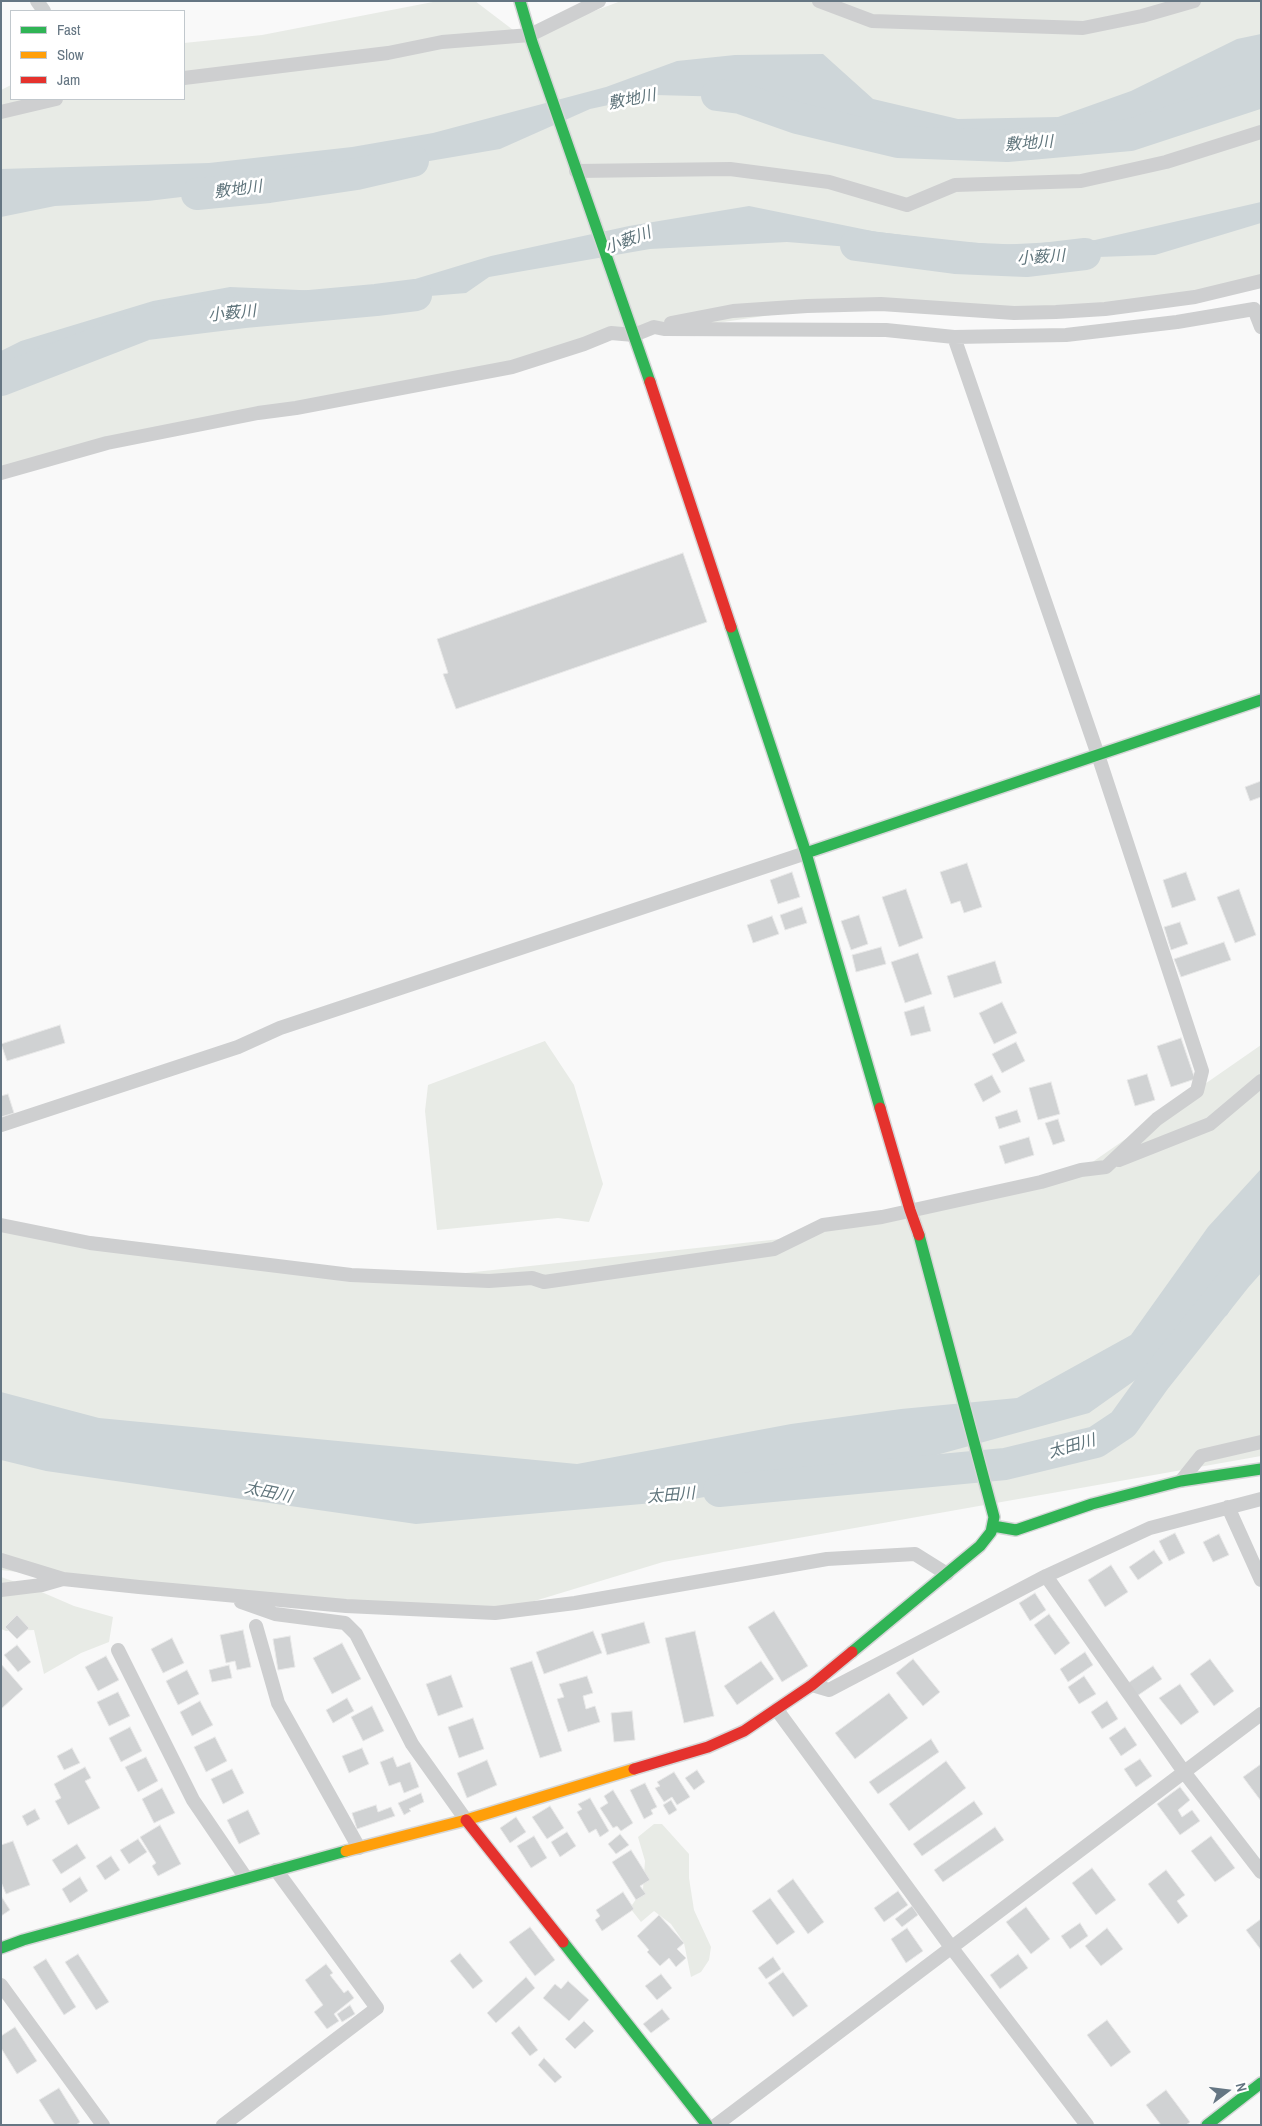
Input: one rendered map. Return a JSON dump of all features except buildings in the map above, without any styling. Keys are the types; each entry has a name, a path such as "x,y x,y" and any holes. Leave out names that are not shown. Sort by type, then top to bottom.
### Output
{"street":[{"path":"1,1948 23,1940 246,1878 466,1820 708,1747 744,1731 812,1685 980,1546 991,1532 993,1522 918,1234 806,853 634,335 576,171 520,1"},
{"path":"185,78 388,53 442,42 531,39 599,1"},
{"path":"819,1 872,21 1083,28 1142,16 1194,1"},
{"path":"1,112 52,100"},
{"path":"576,171 730,169 828,182 907,205 955,185 1080,181 1166,162 1261,132"},
{"path":"1,473 107,442 512,368 611,333 634,335 654,327 733,311 881,304 1014,314 1095,310 1196,297 1261,281"},
{"path":"654,327 673,329 886,330 954,337 1066,335 1102,332 1254,309 1261,327"},
{"path":"1,1225 90,1243 351,1275 489,1281 532,1278 544,1282 774,1249 823,1225 882,1217 1041,1182 1081,1170 1106,1167 1157,1119 1198,1091 1202,1070 1098,755 954,337"},
{"path":"1,1126 238,1048 280,1028 1261,700"},
{"path":"1113,1162 1210,1124 1261,1081"},
{"path":"1181,1481 1201,1456 1261,1442"},
{"path":"993,1522 1016,1530 1092,1504 1181,1481 1261,1469"},
{"path":"812,1685 829,1690 1046,1576 1150,1528 1261,1499"},
{"path":"1228,1507 1261,1580"},
{"path":"1,1560 63,1578 224,1596 346,1606 495,1613 575,1603 827,1559 915,1554 947,1574"},
{"path":"1046,1576 1184,1772 1261,1872"},
{"path":"1,1590 42,1585 63,1578"},
{"path":"224,1596 275,1614 345,1622 356,1634 412,1744 466,1820 706,2125"},
{"path":"256,1626 278,1703 359,1848"},
{"path":"118,1650 193,1800 246,1878"},
{"path":"777,1710 951,1947 1087,2125"},
{"path":"716,2125 1261,1714"},
{"path":"222,2125 377,2008 276,1870"},
{"path":"1,1985 103,2125"},
{"path":"1207,2125 1261,2083"}],"shaded area":[{"path":"438,1 475,1 521,36 530,35 621,1 1261,1 1261,279 1142,301 1019,313 833,306 634,335 337,400 130,438 1,476 1,90 10,86 10,100 185,100 185,43 262,35"},
{"path":"545,1041 574,1085 603,1184 589,1222 558,1218 437,1230 425,1111 428,1085"},
{"path":"1261,1045 1261,1456 663,1562 495,1613 122,1585 1,1570 1,1225 419,1278 817,1235 823,1225 1081,1170"},
{"path":"1,1577 74,1606 113,1617 109,1642 81,1653 44,1674 34,1630 6,1631 1,1629"},
{"path":"654,1824 662,1824 689,1854 689,1878 694,1910 711,1947 709,1960 701,1972 691,1977 684,1943 671,1924 654,1911 641,1922 630,1908 643,1889 645,1861 638,1837"}],"water":[{"path":"1261,34 1261,91 1168,123 1115,137 1039,143 978,152 879,138 731,97 655,95 590,109 500,149 306,182 148,201 55,206 1,217 1,169 209,163 352,147 433,133 606,87 677,61 735,55 823,54 873,99 958,119 1058,117 1131,91 1237,39"},
{"path":"1261,202 1261,223 1155,255 1041,259 787,242 650,249 489,277 466,293 223,313 96,339 1,380 1,351 21,341 153,301 230,287 369,293 491,256 629,226 749,206 877,232 997,245 1095,240"},
{"path":"1261,1169 1261,1263 1227,1315 1089,1413 911,1462 687,1500 416,1524 46,1471 1,1460 1,1392 99,1418 577,1464 791,1424 901,1409 1017,1398 1131,1335 1208,1227"}],"waterway":[{"name":"敷地川","path":"717,95 740,98 797,118 898,142 1007,146 1130,135 1261,92"},
{"name":"敷地川","path":"197,194 269,187 357,174 413,161"},
{"name":"小薮川","path":"856,245 955,258 1026,261 1085,254"},
{"name":"小薮川","path":"1,380 146,324 416,295"},
{"name":"太田川","path":"719,1491 1005,1464 1096,1442 1123,1424 1156,1378 1237,1276 1261,1249"}],"traffic: fast":[{"path":"520,1 532,42 650,382"},
{"path":"731,627 806,853 880,1108"},
{"path":"806,853 1261,700"},
{"path":"852,1652 980,1546 991,1532 994,1517 919,1235"},
{"path":"993,1526 1016,1530 1092,1504 1181,1481 1261,1469"},
{"path":"1,1948 23,1940 346,1851"},
{"path":"563,1942 707,2125"},
{"path":"1207,2125 1261,2083"}],"traffic: slow":[{"path":"346,1851 466,1820 634,1769"}],"traffic: jam":[{"path":"650,382 731,627"},
{"path":"880,1108 919,1235"},
{"path":"634,1769 708,1747 744,1731 812,1685 852,1652"},
{"path":"466,1820 563,1942"}]}
